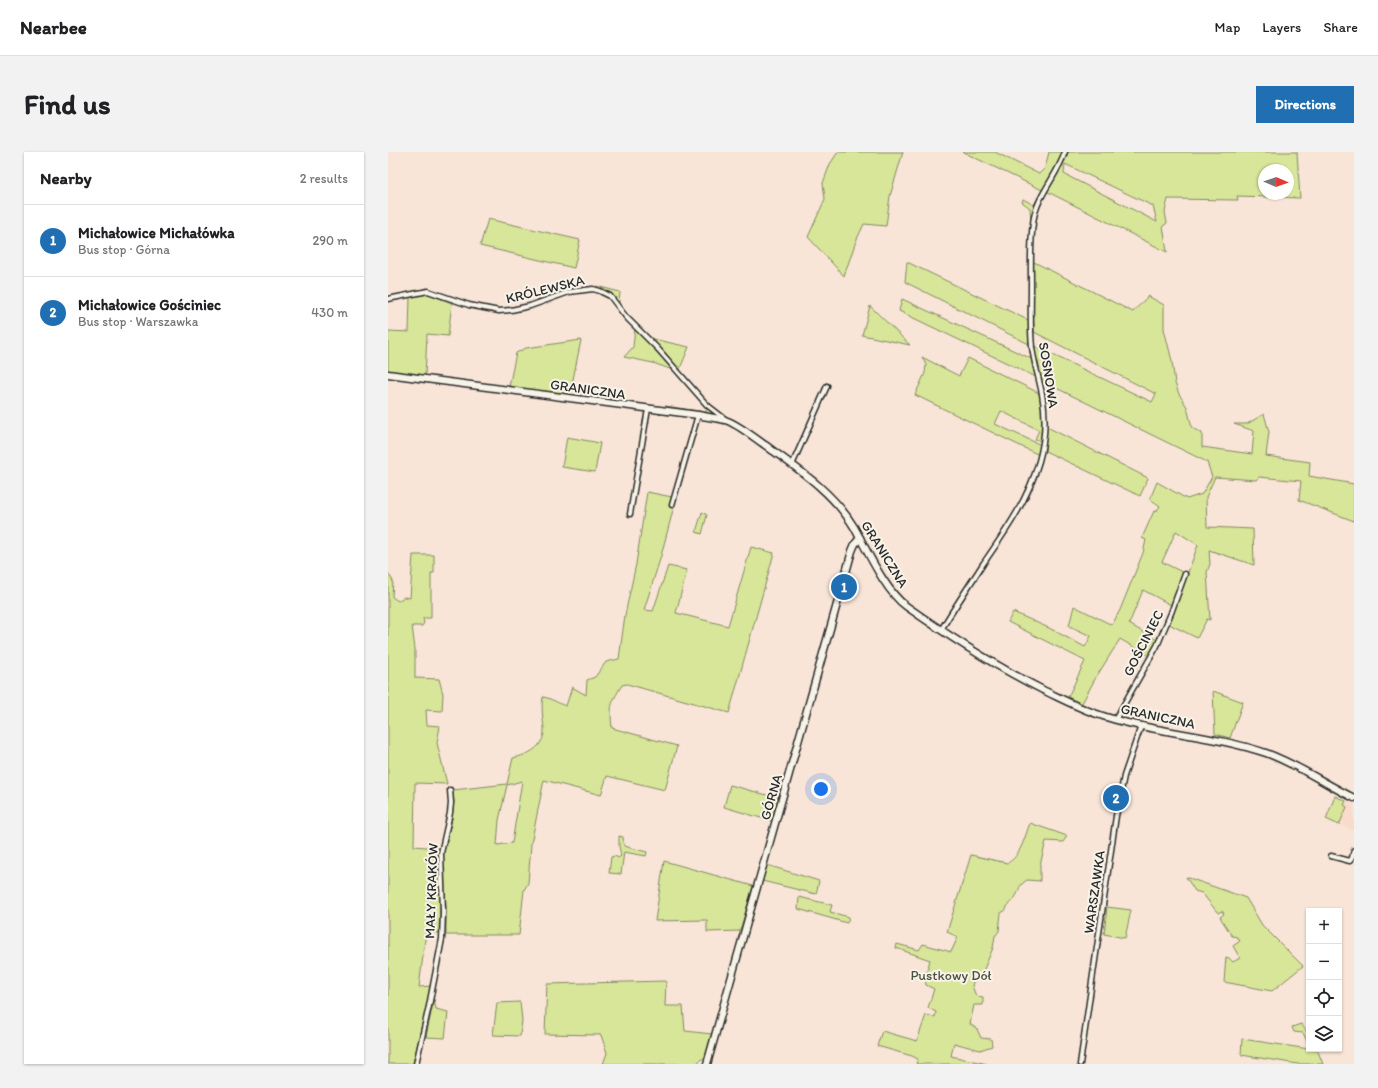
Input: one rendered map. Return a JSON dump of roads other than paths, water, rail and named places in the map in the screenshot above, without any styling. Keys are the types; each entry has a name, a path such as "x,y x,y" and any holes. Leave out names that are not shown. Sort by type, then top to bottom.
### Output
{"street":[{"name":"SOSNOWA","path":"940,630 1015,518 1025,498 1039,460 1044,419 1042,394 1036,367 1031,330 1031,247 1033,222 1035,209 1044,191 1054,177 1065,152"},
{"name":"KRÓLEWSKA","path":"388,299 428,291 469,305 499,311 530,306 569,292 593,289 600,291 610,296 626,317 658,349 707,405 726,420"},
{"name":"GRANICZNA","path":"388,374 726,420 744,430 792,464 842,509 885,583 903,604 980,656 1014,676 1082,709 1115,720 1230,743 1267,754 1285,761 1354,798"},
{"path":"792,464 827,386"},
{"path":"630,514 648,409"},
{"path":"672,505 698,415"},
{"name":"GÓRNA","path":"707,1064 852,551 860,538"},
{"name":"GOŚCINIEC","path":"1115,720 1157,646 1185,574"},
{"name":"WARSZAWKA","path":"1080,1064 1116,816 1124,776 1140,726"},
{"name":"MAŁY KRAKÓW","path":"416,1064 442,939 443,912 441,853 450,813 450,790"},
{"path":"1331,856 1350,861 1354,850"}],"place":[{"name":"Michałowice Michałówka","path":"844,587"},
{"name":"Michałowice Gościniec","path":"1116,798"}],"park label":[{"name":"Pustkowy Dół","path":"951,975"}]}
